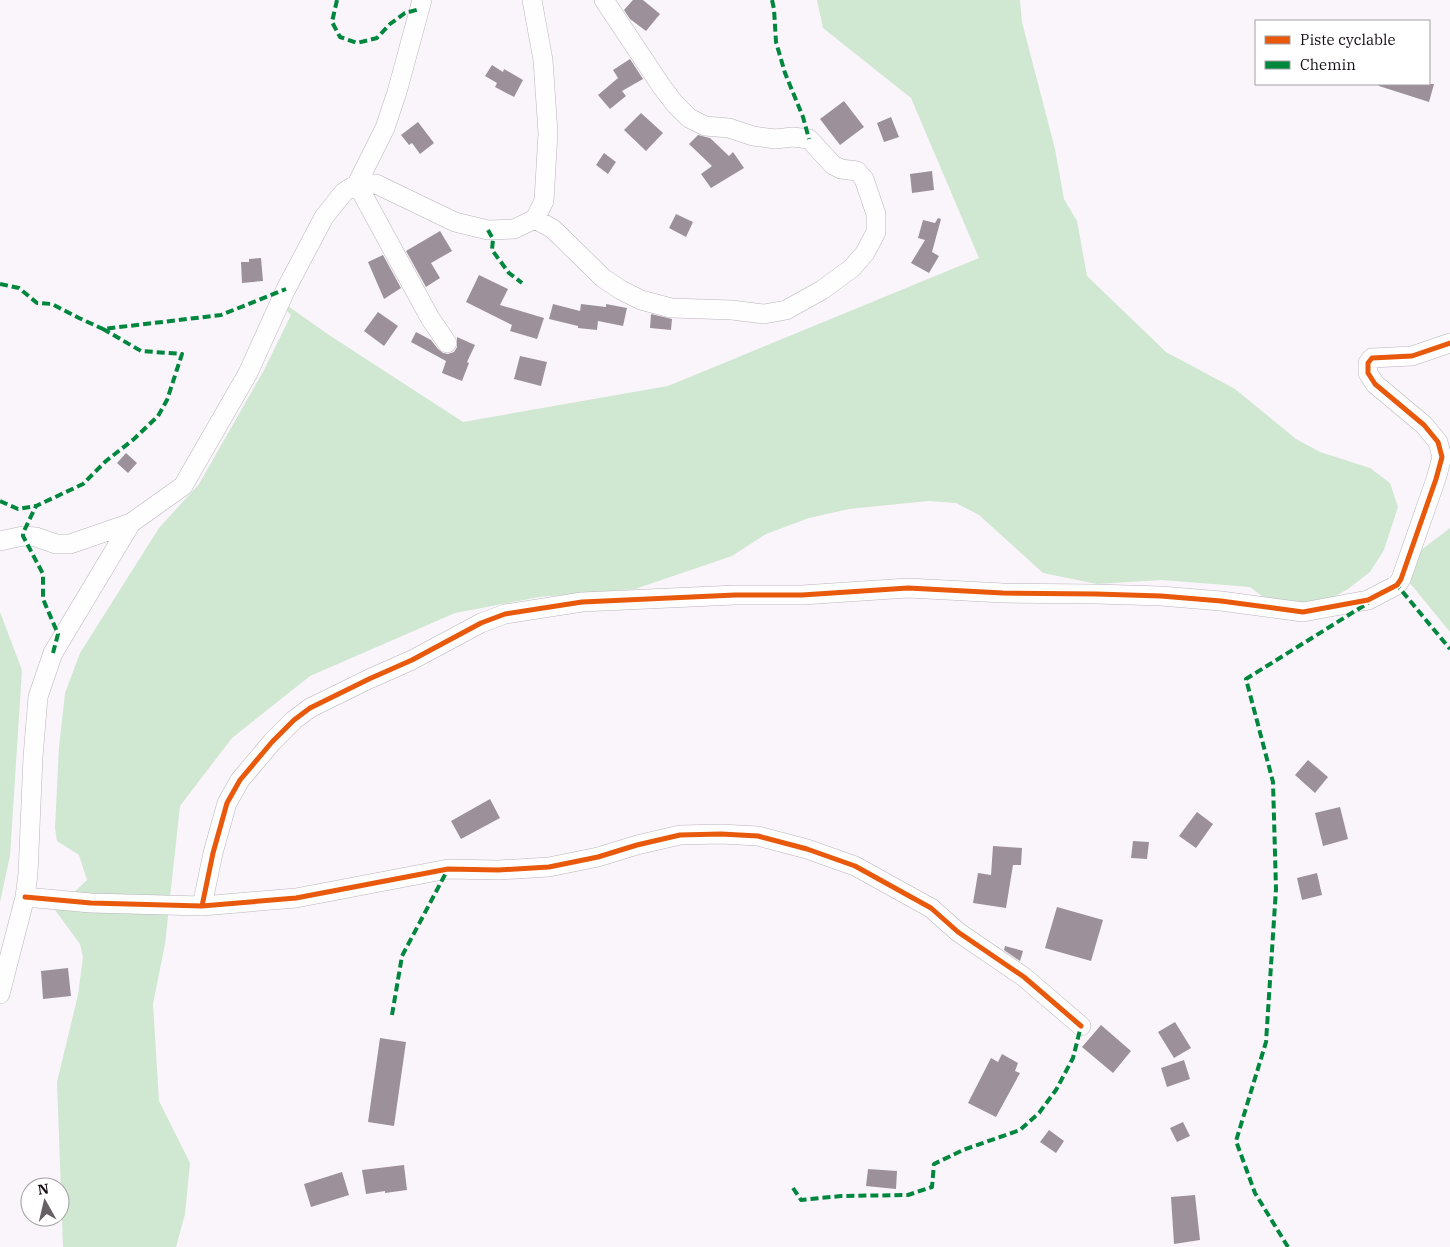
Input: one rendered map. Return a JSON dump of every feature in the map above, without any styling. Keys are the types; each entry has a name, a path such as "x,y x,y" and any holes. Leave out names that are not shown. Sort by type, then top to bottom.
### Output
{"street":[{"path":"357,184 385,128 422,0"},
{"path":"0,541 23,536 36,537 56,544 70,544 131,523 183,486 248,373 286,289 324,217 344,192 357,184 376,184 456,222 488,230 514,229 535,219 544,201 548,133 543,60 532,0"},
{"path":"535,219 553,229 603,278 641,300 670,308 732,310 764,314 786,310 822,290 852,268 865,253 876,232 876,214 864,179 857,171 841,169 833,165 809,139 752,136 730,128 705,126 689,118 662,87 604,0"},
{"path":"357,184 430,318 447,344"},
{"path":"202,906 213,853 227,803 240,780 272,742 294,720 310,708 369,678 412,660 481,623 505,614 582,602 735,595 802,595 908,588 1003,593 1161,596 1221,601 1303,612 1368,600 1397,585 1401,579 1442,457 1438,442 1424,425 1375,384 1368,373 1368,363 1372,358 1412,356 1450,343"},
{"path":"0,994 25,897 28,874 33,757 38,696 53,653 131,523"},
{"path":"25,897 91,903 202,906 296,898 448,869 498,870 549,866 598,857 680,835 721,834 758,836 807,849 855,866 931,908 958,932 1024,977 1081,1026"}],"green space":[{"path":"817,0 1020,0 1022,22 1055,149 1064,199 1077,221 1087,276 1166,352 1235,389 1296,439 1320,452 1370,468 1390,483 1398,507 1384,550 1370,572 1348,589 1330,599 1292,607 1266,599 1250,587 1162,580 1097,584 1043,573 979,515 956,503 928,501 849,509 809,518 766,534 732,556 635,589 539,597 455,613 310,676 232,738 180,806 165,944 153,1004 159,1101 190,1163 185,1214 176,1247 63,1247 62,1227 70,1227 70,1177 60,1177 57,1082 78,995 83,957 80,944 55,910 87,880 79,855 57,841 55,828 59,747 65,693 80,653 159,528 199,484 264,370 291,315 268,292 329,335 463,422 668,386 979,258 911,98 823,28"},
{"path":"1450,528 1450,632 1409,582 1420,551"},
{"path":"0,612 22,670 10,856 0,902"}],"building":[{"path":"633,0 643,0 660,14 646,31 630,19 624,10"},
{"path":"630,59 643,79 622,91 626,96 610,109 598,95 618,78 613,70"},
{"path":"492,65 503,72 504,69 523,80 514,97 495,87 497,83 485,76"},
{"path":"1434,84 1429,102 1379,85"},
{"path":"844,101 864,127 840,145 820,119"},
{"path":"641,113 663,133 646,151 624,130"},
{"path":"891,117 899,137 884,142 877,123"},
{"path":"418,122 434,143 420,154 412,143 409,145 401,135"},
{"path":"698,135 710,138 729,156 733,152 744,168 711,188 701,174 712,166 689,144"},
{"path":"604,153 616,162 608,174 596,165"},
{"path":"932,171 934,190 912,193 910,174"},
{"path":"676,214 693,222 686,237 669,228"},
{"path":"938,218 941,219 932,252 939,256 929,273 911,263 925,240 918,238 923,220 935,223"},
{"path":"440,231 452,251 431,263 440,278 426,287 406,251"},
{"path":"383,255 401,288 384,299 368,262"},
{"path":"261,258 263,281 242,283 241,262 249,262 249,259"},
{"path":"479,275 508,289 500,305 544,318 537,339 510,331 512,325 466,302"},
{"path":"553,304 580,311 581,304 606,307 606,304 627,308 623,326 598,321 597,330 578,328 578,326 549,319"},
{"path":"378,312 398,326 384,346 364,331"},
{"path":"651,314 672,319 671,330 650,328"},
{"path":"416,332 431,340 443,353 454,352 457,347 457,337 475,345 467,362 469,363 462,381 442,373 446,361 411,342"},
{"path":"520,356 547,362 541,386 514,379"},
{"path":"126,453 137,463 128,473 117,463"},
{"path":"1308,760 1328,777 1315,793 1295,775"},
{"path":"490,799 500,818 461,839 451,821"},
{"path":"1340,807 1348,839 1323,846 1315,813"},
{"path":"1197,812 1213,824 1196,848 1179,836"},
{"path":"1133,841 1149,842 1147,859 1131,858"},
{"path":"993,846 1022,848 1021,865 1013,865 1006,908 973,903 978,873 991,875"},
{"path":"1317,873 1322,895 1302,900 1297,878"},
{"path":"1057,907 1103,920 1091,961 1045,948"},
{"path":"1005,946 1023,951 1020,961 1004,950"},
{"path":"68,968 71,996 43,999 41,971"},
{"path":"1175,1022 1191,1048 1174,1058 1158,1032"},
{"path":"1101,1025 1131,1051 1113,1073 1082,1047"},
{"path":"380,1038 406,1042 394,1126 368,1122"},
{"path":"1002,1054 1018,1063 1015,1071 1020,1073 996,1117 968,1103 991,1058 998,1062"},
{"path":"1184,1060 1190,1079 1167,1087 1161,1068"},
{"path":"1183,1122 1190,1136 1177,1142 1170,1128"},
{"path":"1049,1130 1064,1141 1056,1153 1040,1142"},
{"path":"404,1165 407,1190 366,1194 362,1170"},
{"path":"868,1169 897,1171 896,1189 866,1186"},
{"path":"342,1172 349,1195 311,1207 304,1184"},
{"path":"1195,1195 1200,1240 1174,1244 1171,1197"}],"marked path":[{"path":"337,0 332,22 340,37 357,43 377,38 390,24 405,13 420,9"},
{"path":"772,0 776,42 809,139"},
{"path":"488,230 493,239 492,250 509,273 522,283"},
{"path":"0,284 19,288 37,303 52,304 103,329"},
{"path":"53,653 58,634 43,599 43,574 23,533 36,506 83,484 106,461 134,439 158,416 167,400 182,354 141,351 103,329 221,315 286,289"},
{"path":"0,501 18,509 36,506"},
{"path":"1394,587 1397,585 1450,649"},
{"path":"1288,1247 1255,1193 1236,1141 1266,1042 1276,889 1273,782 1246,679 1368,603"},
{"path":"392,1015 402,956 448,869"},
{"path":"793,1188 801,1200 841,1196 908,1195 932,1187 934,1164 963,1150 1020,1130 1039,1113 1056,1090 1073,1058 1081,1026"}],"cycle path":[{"path":"202,906 213,853 227,803 240,780 272,742 294,720 310,708 412,660 481,623 505,614 582,602 735,595 802,595 908,588 1003,593 1161,596 1221,601 1303,612 1368,600 1397,585 1401,579 1442,457 1438,442 1424,425 1375,384 1368,373 1368,363 1372,358 1412,356 1450,343"},
{"path":"25,897 91,903 202,906 296,898 448,869 498,870 549,867 598,857 680,835 721,834 758,836 807,849 855,866 931,908 958,932 1024,977 1081,1026"}]}
